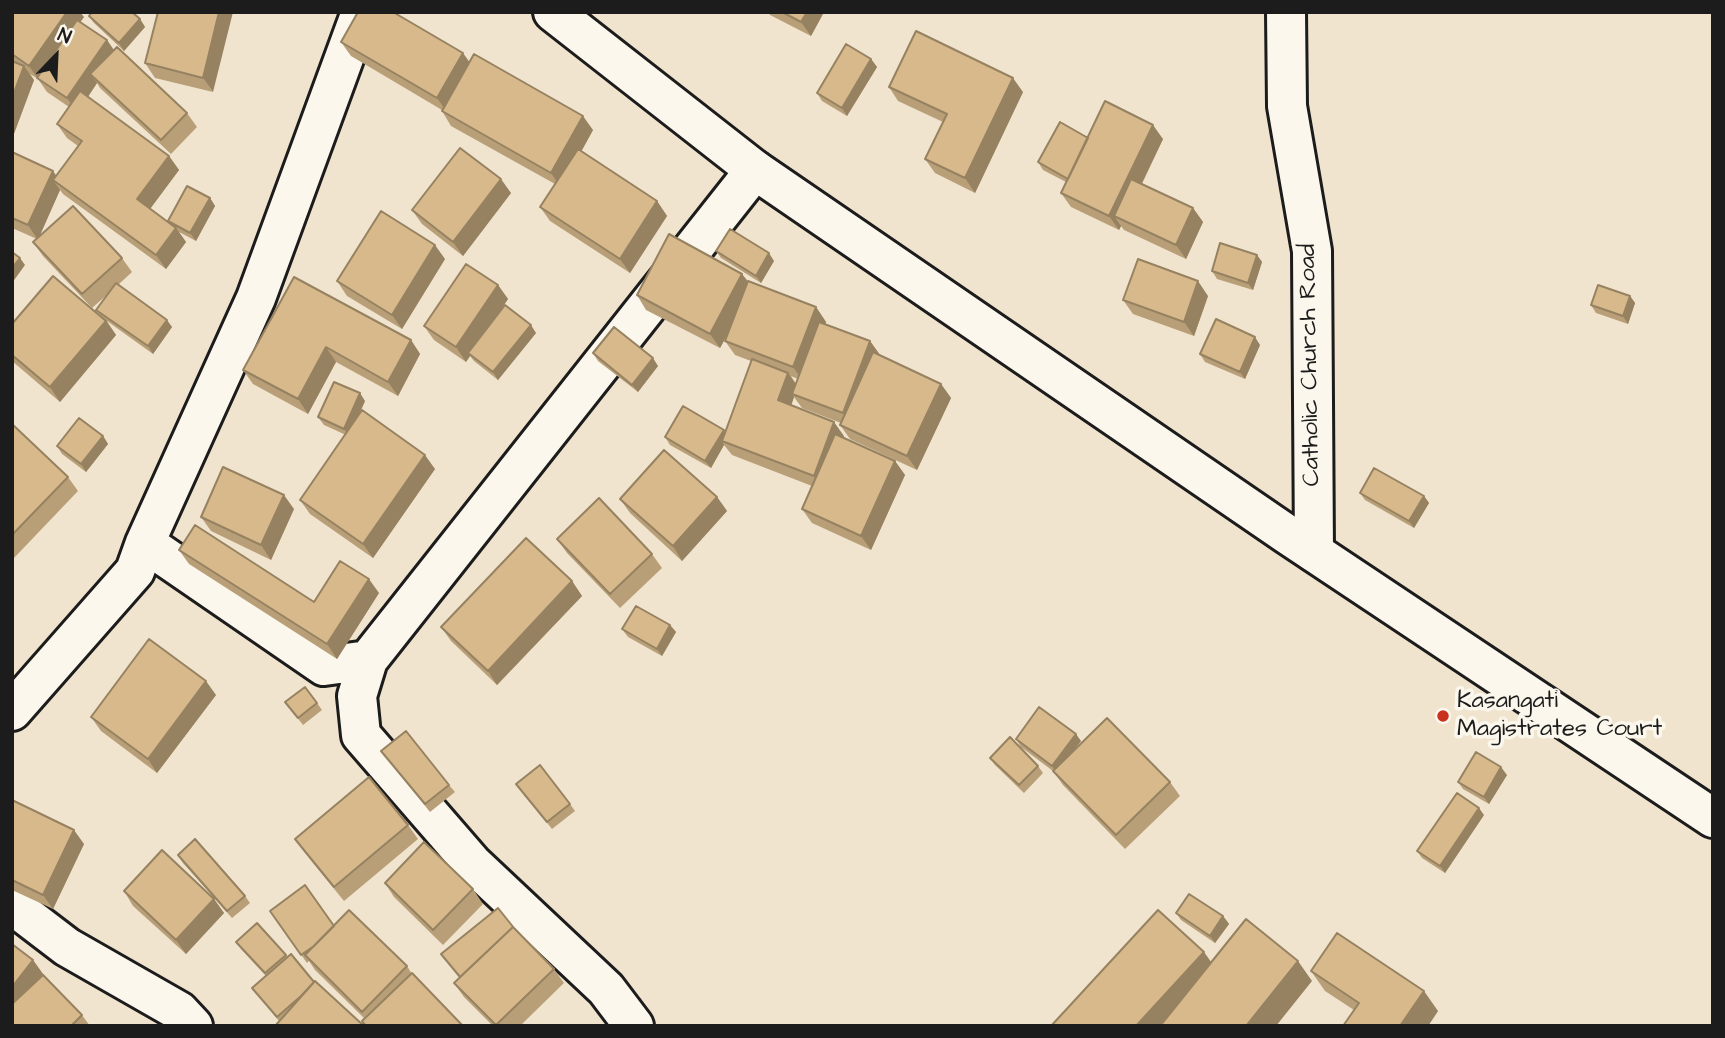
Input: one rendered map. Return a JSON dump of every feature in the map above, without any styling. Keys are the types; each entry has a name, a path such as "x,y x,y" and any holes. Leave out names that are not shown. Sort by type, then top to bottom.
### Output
{"street":[{"path":"12,711 135,571 145,543 256,298 361,12"},
{"path":"553,12 755,170 1314,552 1713,817"},
{"name":"Catholic Church Road","path":"1286,12 1287,106 1312,251 1314,552"},
{"path":"634,1026 606,989 472,863 361,735 357,696 368,660 755,170"},
{"path":"145,543 324,666 368,660"},
{"path":"12,905 67,947 179,1011 192,1026"}],"building":[{"path":"12,12 67,12 29,66 12,54"},
{"path":"92,12 132,12 140,19 119,43 89,16"},
{"path":"158,12 219,12 203,78 145,63"},
{"path":"358,12 393,12 463,53 437,98 341,42"},
{"path":"782,12 807,12 801,22"},
{"path":"77,20 107,40 67,98 37,78"},
{"path":"916,31 1013,78 965,178 925,159 947,114 889,87"},
{"path":"846,44 871,59 842,108 817,93"},
{"path":"117,47 187,113 161,140 90,74"},
{"path":"474,54 583,116 551,173 442,111"},
{"path":"12,61 24,66 12,98"},
{"path":"80,91 169,156 137,199 176,228 156,255 53,180 82,141 57,124"},
{"path":"1105,101 1153,125 1109,216 1061,193"},
{"path":"1060,122 1088,138 1068,179 1038,162"},
{"path":"460,148 501,179 453,242 412,210"},
{"path":"578,149 657,201 620,259 540,207"},
{"path":"12,152 53,171 28,225 12,218"},
{"path":"1131,179 1193,208 1176,245 1114,216"},
{"path":"187,186 210,198 190,233 168,221"},
{"path":"73,206 122,258 82,294 33,242"},
{"path":"381,211 435,245 392,315 337,281"},
{"path":"730,229 769,253 756,276 716,251"},
{"path":"669,234 742,274 710,334 637,295"},
{"path":"1220,243 1257,255 1248,283 1212,271"},
{"path":"12,252 20,258 12,268"},
{"path":"1138,259 1198,281 1184,322 1123,300"},
{"path":"466,264 498,285 456,347 424,326"},
{"path":"53,276 106,321 50,387 12,355 12,324"},
{"path":"294,277 411,340 388,382 326,347 298,399 243,370"},
{"path":"748,281 816,307 793,367 725,341"},
{"path":"116,283 167,320 148,346 96,310"},
{"path":"1598,285 1630,296 1623,316 1591,305"},
{"path":"505,305 531,325 493,372 468,353"},
{"path":"1216,319 1255,337 1240,372 1200,354"},
{"path":"819,322 870,341 843,413 792,394"},
{"path":"614,327 653,358 632,385 593,353"},
{"path":"873,352 941,384 907,456 840,425"},
{"path":"752,359 788,373 778,400 834,422 814,476 722,441"},
{"path":"334,382 360,393 344,429 318,417"},
{"path":"683,406 724,430 705,461 665,437"},
{"path":"362,410 425,455 363,544 300,500"},
{"path":"79,418 103,436 81,464 57,446"},
{"path":"12,424 68,477 12,535"},
{"path":"835,434 895,461 861,536 802,509"},
{"path":"664,450 717,497 673,546 620,499"},
{"path":"223,467 284,495 261,545 201,517"},
{"path":"1374,468 1424,496 1409,521 1360,493"},
{"path":"599,498 652,554 610,594 557,539"},
{"path":"195,525 314,602 340,561 369,579 327,644 179,550"},
{"path":"526,538 572,581 488,671 441,627"},
{"path":"636,606 670,625 657,649 622,629"},
{"path":"149,639 206,681 148,759 91,717"},
{"path":"305,687 317,703 298,718 285,702"},
{"path":"1039,707 1076,734 1052,766 1016,739"},
{"path":"1107,718 1170,782 1116,835 1053,771"},
{"path":"406,731 449,785 425,804 381,751"},
{"path":"1010,737 1038,766 1019,785 990,758"},
{"path":"1476,752 1501,767 1484,797 1458,782"},
{"path":"540,765 570,804 547,822 516,784"},
{"path":"369,777 408,825 334,887 295,839"},
{"path":"1457,793 1479,808 1440,866 1417,851"},
{"path":"12,800 74,830 43,895 12,880"},
{"path":"195,839 245,896 227,911 178,855"},
{"path":"424,842 473,889 433,930 385,883"},
{"path":"162,850 214,899 176,940 124,891"},
{"path":"305,885 334,926 301,955 270,911"},
{"path":"1189,894 1223,916 1210,936 1176,913"},
{"path":"498,908 514,928 460,977 441,954"},
{"path":"349,910 407,966 362,1012 305,955"},
{"path":"1158,910 1204,952 1136,1026 1051,1026"},
{"path":"1246,919 1298,961 1246,1026 1160,1026"},
{"path":"257,923 286,955 265,973 236,942"},
{"path":"513,927 554,969 496,1025 454,983"},
{"path":"1337,933 1424,991 1400,1026 1343,1026 1359,1003 1311,971"},
{"path":"12,944 33,960 12,987"},
{"path":"291,954 314,982 277,1017 252,988"},
{"path":"412,973 463,1026 366,1026 362,1021"},
{"path":"43,975 82,1015 71,1026 12,1026 12,1004"},
{"path":"315,981 364,1026 275,1026"}],"place":[{"name":"Kasangati Magistrates Court","path":"1443,716"}]}
